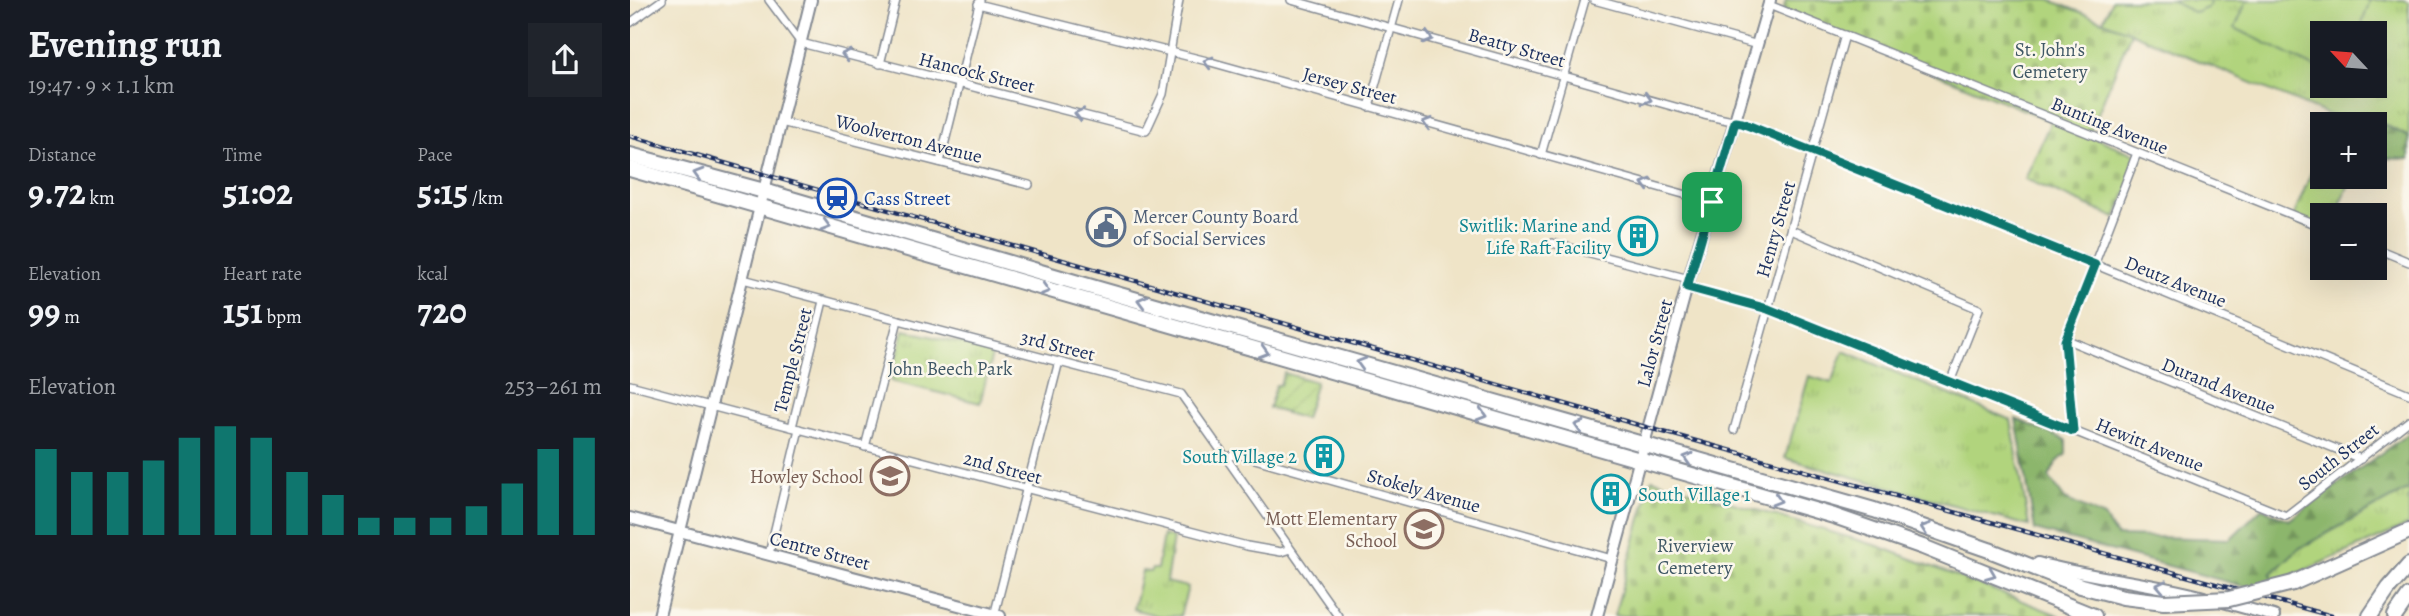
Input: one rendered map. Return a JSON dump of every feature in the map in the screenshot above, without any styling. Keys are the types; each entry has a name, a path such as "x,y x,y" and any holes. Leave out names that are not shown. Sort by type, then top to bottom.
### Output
{"highway":[{"path":"630,155 764,191 1874,510 2081,586 2123,597 2164,602 2229,599 2292,583 2409,531"},
{"path":"630,169 1888,534 2094,616"},
{"path":"2370,616 2409,565"},
{"path":"2395,616 2409,596"}],"street":[{"path":"630,23 662,0"},
{"path":"769,0 801,43"},
{"path":"659,616 811,0"},
{"path":"880,64 896,0"},
{"path":"1171,53 1179,0"},
{"name":"Beatty Street","path":"1291,0 1735,122"},
{"path":"1369,107 1399,0"},
{"path":"1541,155 1585,0"},
{"path":"1594,0 1758,46"},
{"path":"940,162 979,2"},
{"name":"Jersey Street","path":"979,2 1712,202"},
{"name":"Lalor Street","path":"1597,616 1688,283 1770,2"},
{"name":"Bunting Avenue","path":"1770,2 1845,35 2310,222"},
{"name":"Henry Street","path":"1734,430 1845,35"},
{"name":"Hancock Street","path":"801,43 1146,131 1163,94 1171,53"},
{"name":"Woolverton Avenue","path":"781,122 1029,185"},
{"name":"Deutz Avenue","path":"1735,122 2095,265 2409,394"},
{"path":"2073,431 2065,339 2137,153"},
{"path":"1791,230 1979,309 1950,382"},
{"path":"1552,243 1688,283"},
{"path":"2387,253 2409,262"},
{"name":"3rd Street","path":"743,279 1181,394 1290,549"},
{"name":"Hewitt Avenue","path":"1688,283 1768,309 2286,516"},
{"name":"Temple Street","path":"768,554 823,301"},
{"path":"865,447 898,320"},
{"name":"Durand Avenue","path":"2065,339 2361,459"},
{"path":"996,615 1059,361"},
{"name":"2nd Street","path":"630,385 1257,548 1281,552 1290,549"},
{"name":"South Street","path":"2286,516 2409,421"},
{"name":"Stokely Avenue","path":"1227,457 1237,454 1612,559"},
{"name":"Centre Street","path":"630,517 996,615"},
{"path":"1290,549 1338,616"},
{"path":"1989,550 2077,572 2166,587 2274,616"}],"green space":[{"name":"St. John's Cemetery","path":"1786,0 2050,0 2131,32 2089,135 2141,157 2116,218 2025,179 2051,121 1783,11"},
{"path":"2112,0 2409,2 2409,137 2387,126 2387,112 2322,112 2103,21"},
{"path":"2170,0 2210,0 2209,7 2195,13"},
{"path":"2247,0 2370,0 2363,21 2310,21 2310,65 2235,28"},
{"path":"2387,126 2409,137 2409,159 2387,158"},
{"path":"2310,176 2310,189 2347,189 2341,203 2310,203 2310,227 2292,220"},
{"name":"John Beech Park","path":"904,330 993,351 980,403 891,381"},
{"path":"1844,351 2011,420 2029,526 1785,458 1809,376 1832,383"},
{"path":"1284,373 1316,382 1305,419 1269,408 1276,385 1280,385"},
{"path":"2016,419 2066,440 2066,454 2056,463 2049,477 2065,499 2104,517 2116,536 2230,539 2262,508 2289,520 2409,433 2409,489 2298,549 2271,574 2275,583 2254,589 2035,530"},
{"name":"Riverview Cemetery","path":"1652,479 1878,546 2061,616 1614,616"},
{"path":"2409,489 2409,525 2275,583 2271,574 2298,549"},
{"path":"1163,535 1173,538 1166,582 1188,587 1180,616 1159,616 1133,609 1142,571 1157,569"}],"railway":[{"path":"630,136 1649,428 2332,616"}],"place":[{"name":"Cass Street","path":"837,198"},
{"name":"Mercer County Board of Social Services","path":"1106,227"},
{"name":"Switlik: Marine and Life Raft Facility","path":"1638,236"},
{"name":"South Village 2","path":"1324,456"},
{"name":"Howley School","path":"890,476"},
{"name":"South Village 1","path":"1611,494"},
{"name":"Mott Elementary School","path":"1424,529"}],"route":[{"path":"1735,122 1742,123 2095,265 2065,341 2073,431 1768,309 1687,287 1712,202 1735,122"}]}
